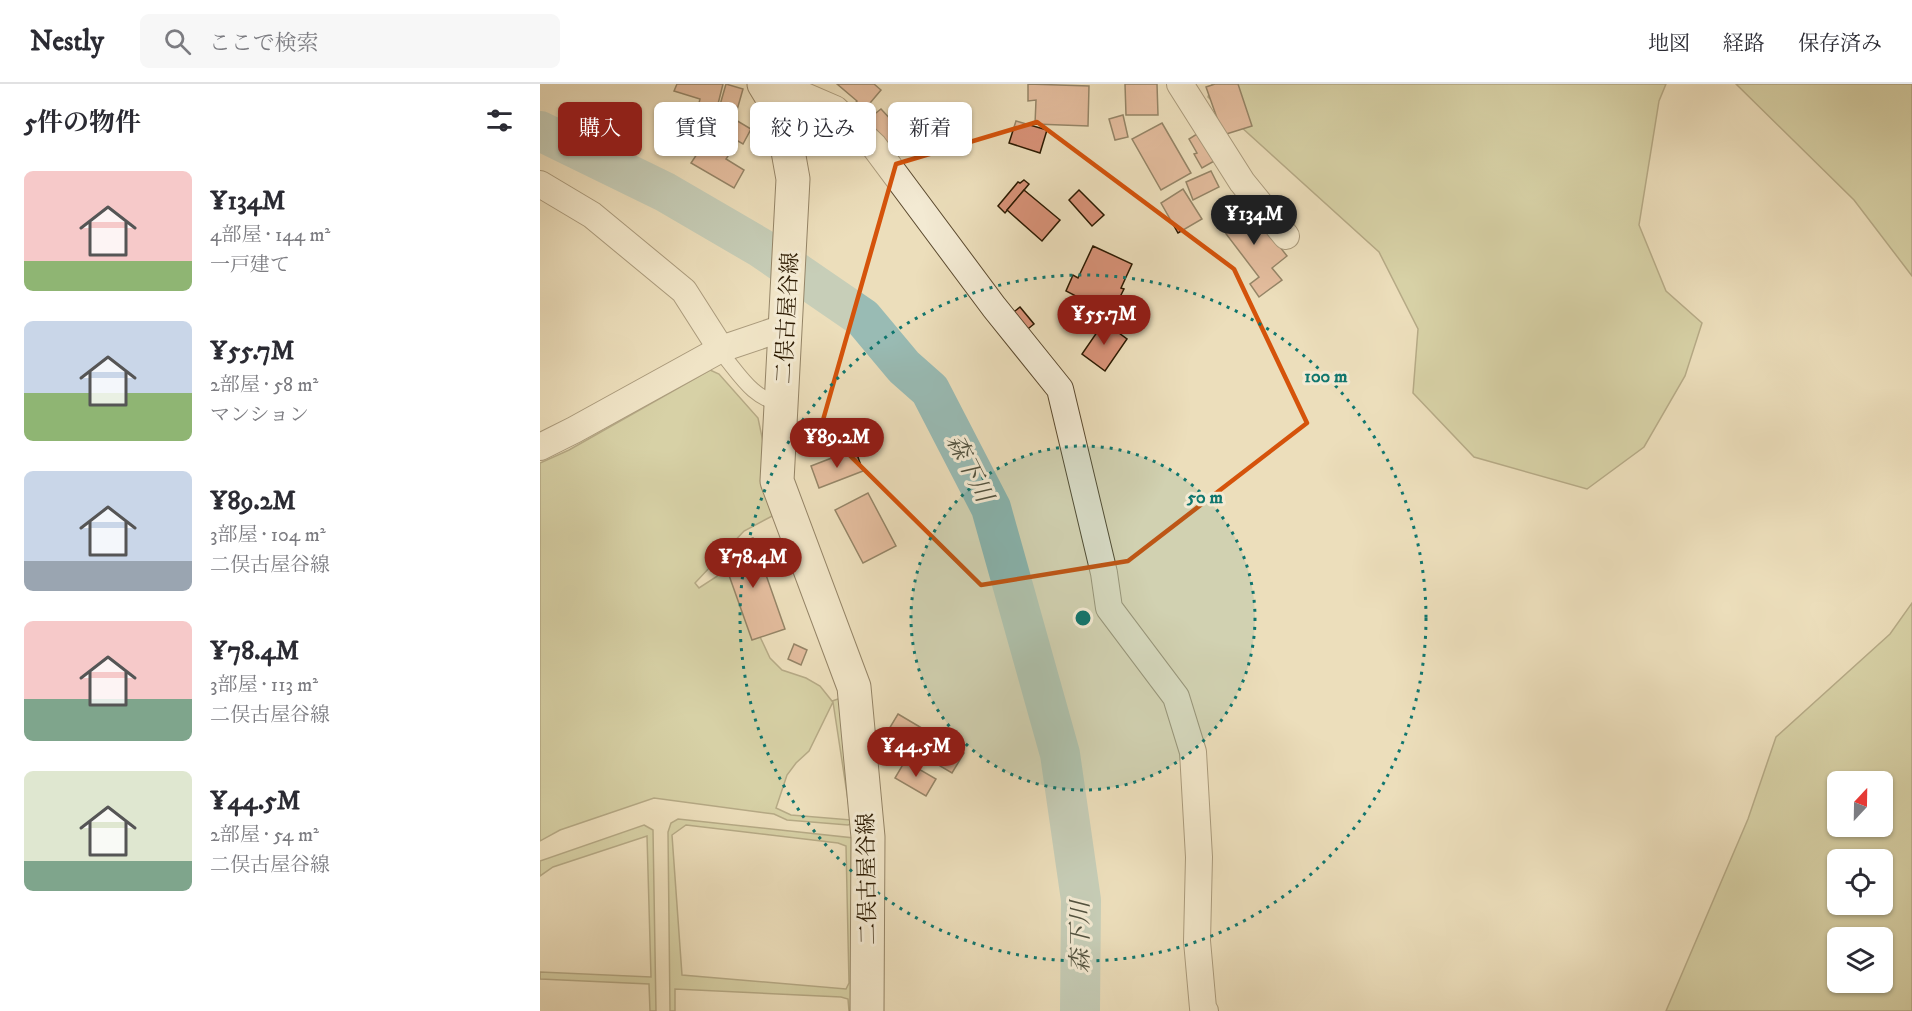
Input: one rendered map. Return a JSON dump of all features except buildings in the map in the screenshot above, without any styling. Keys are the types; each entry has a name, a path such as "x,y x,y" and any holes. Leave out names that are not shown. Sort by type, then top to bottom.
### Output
{"main road":[{"name":"二俣古屋谷線","path":"764,84 780,112 793,179 777,481 854,687 868,837 867,1011"}],"street":[{"path":"777,84 835,109 874,146 994,308 1060,389 1104,573 1109,608 1176,697 1193,752 1199,857 1197,941 1205,1011"},
{"path":"1180,84 1242,182 1286,236"},
{"path":"540,184 592,215 684,291 721,349"},
{"path":"540,447 721,349 786,327"}],"lane":[{"path":"721,349 723,355 758,395 782,405"}],"highlighted area":[{"path":"1037,122 1234,269 1307,423 1128,561 981,585 821,427 896,164"}],"green space":[{"path":"1212,84 1666,84 1659,101 1639,225 1666,291 1702,323 1685,376 1644,447 1587,489 1474,457 1413,393 1418,329 1379,252 1208,97"},
{"path":"1736,84 1912,84 1912,276 1854,200"},
{"path":"710,370 719,374 758,418 778,513 744,531 695,583 699,588 728,569 770,658 782,670 806,678 820,686 832,701 841,698 856,822 848,825 787,820 774,814 654,798 560,830 540,841 540,463 569,450","holes":["833,702 851,820 791,815 776,808 787,775 809,751"]},
{"path":"1912,603 1912,1011 1666,1011 1748,819 1776,737 1890,634"},
{"path":"678,819 854,838 854,1011 849,1011 848,999 841,997 675,989 675,1011 670,1011 668,832 671,823","holes":["686,825 838,843 846,846 849,983 846,989 682,975 672,835"]},
{"path":"644,825 653,830 656,1011 650,1011 649,984 540,979 540,972 651,977 647,836 553,867 540,876 540,861"}],"waterway":[{"name":"森下川","path":"540,131 665,192 761,248 863,318 904,367 930,390 991,508 1060,754 1081,900 1080,1011"}]}
